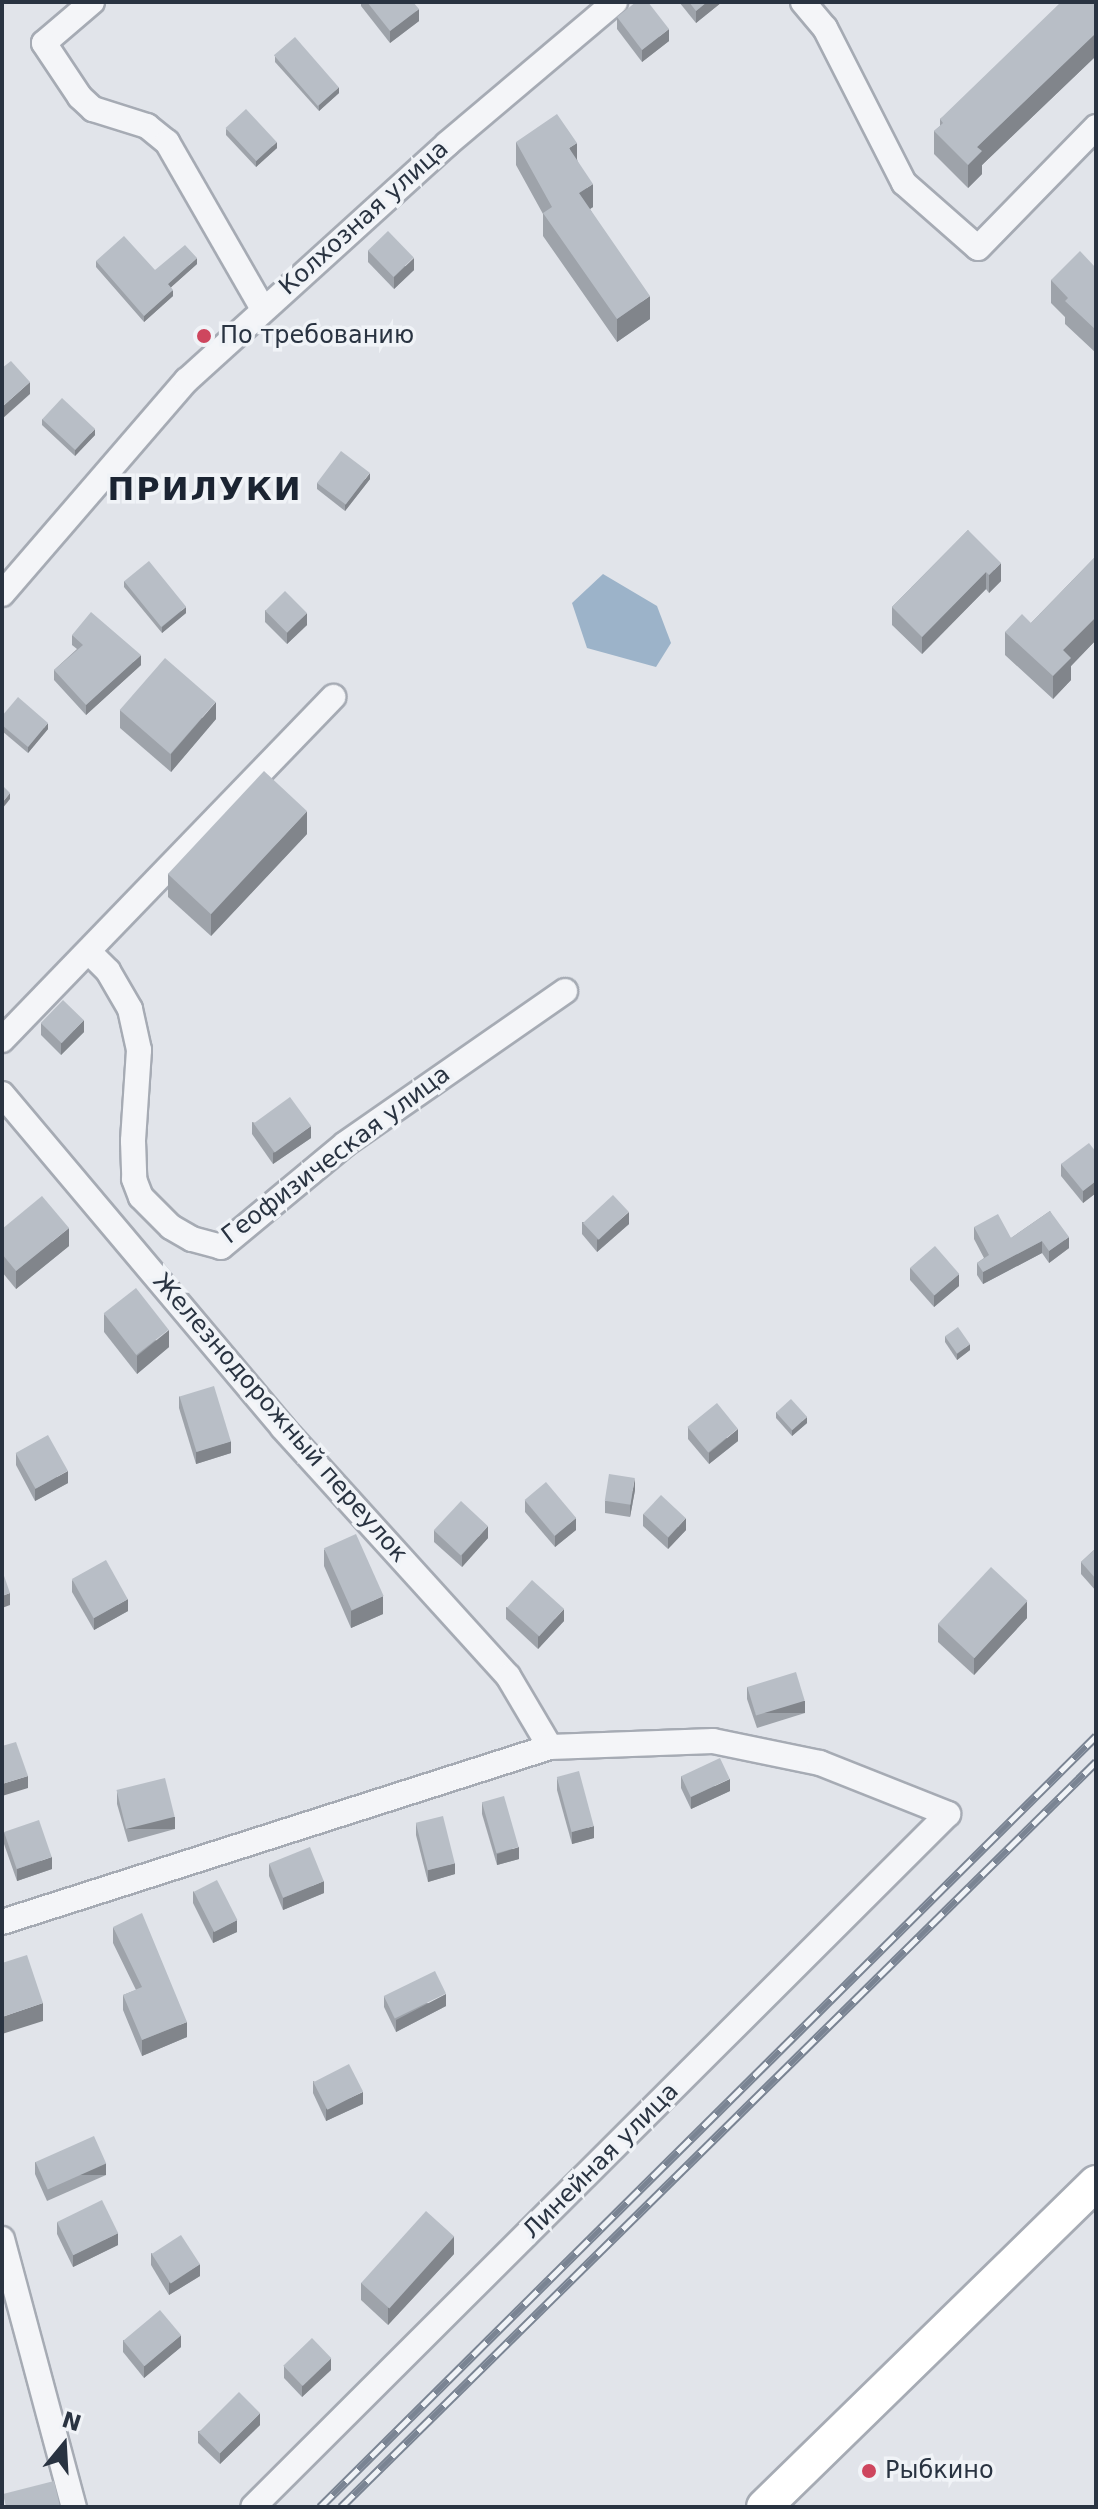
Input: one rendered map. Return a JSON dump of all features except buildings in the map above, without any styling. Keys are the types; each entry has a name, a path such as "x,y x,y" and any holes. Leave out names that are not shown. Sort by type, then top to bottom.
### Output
{"main road":[{"path":"764,2507 1096,2183"}],"street":[{"path":"92,2 44,43 80,97 93,109 147,126 167,142 263,309"},
{"name":"Колхозная улица","path":"2,594 187,380 263,309 615,2"},
{"path":"803,2 825,28 904,183 978,248 1096,127"},
{"path":"2,1040 333,697"},
{"path":"89,952 108,971 130,1009 139,1050 133,1141 134,1179 141,1197 109,1222"},
{"name":"Геофизическая улица","path":"141,1197 171,1227 192,1239 221,1247 345,1144 565,991"},
{"name":"Железнодорожный переулок","path":"2,1094 283,1428 508,1676 550,1747"},
{"name":"Линейная улица","path":"253,2507 948,1814 820,1763 713,1741 550,1747"},
{"path":"2,1922 550,1747"},
{"path":"2,2239 74,2507"}],"water":[{"path":"603,574 657,606 671,643 656,667 587,648 572,603"}],"railway":[{"path":"320,2507 1096,1736"},
{"path":"341,2507 1096,1762"}],"place":[{"name":"По требованию","path":"204,336"},
{"name":"Рыбкино","path":"869,2471"}],"district":[{"name":"ПРИЛУКИ","path":"205,489"}]}
